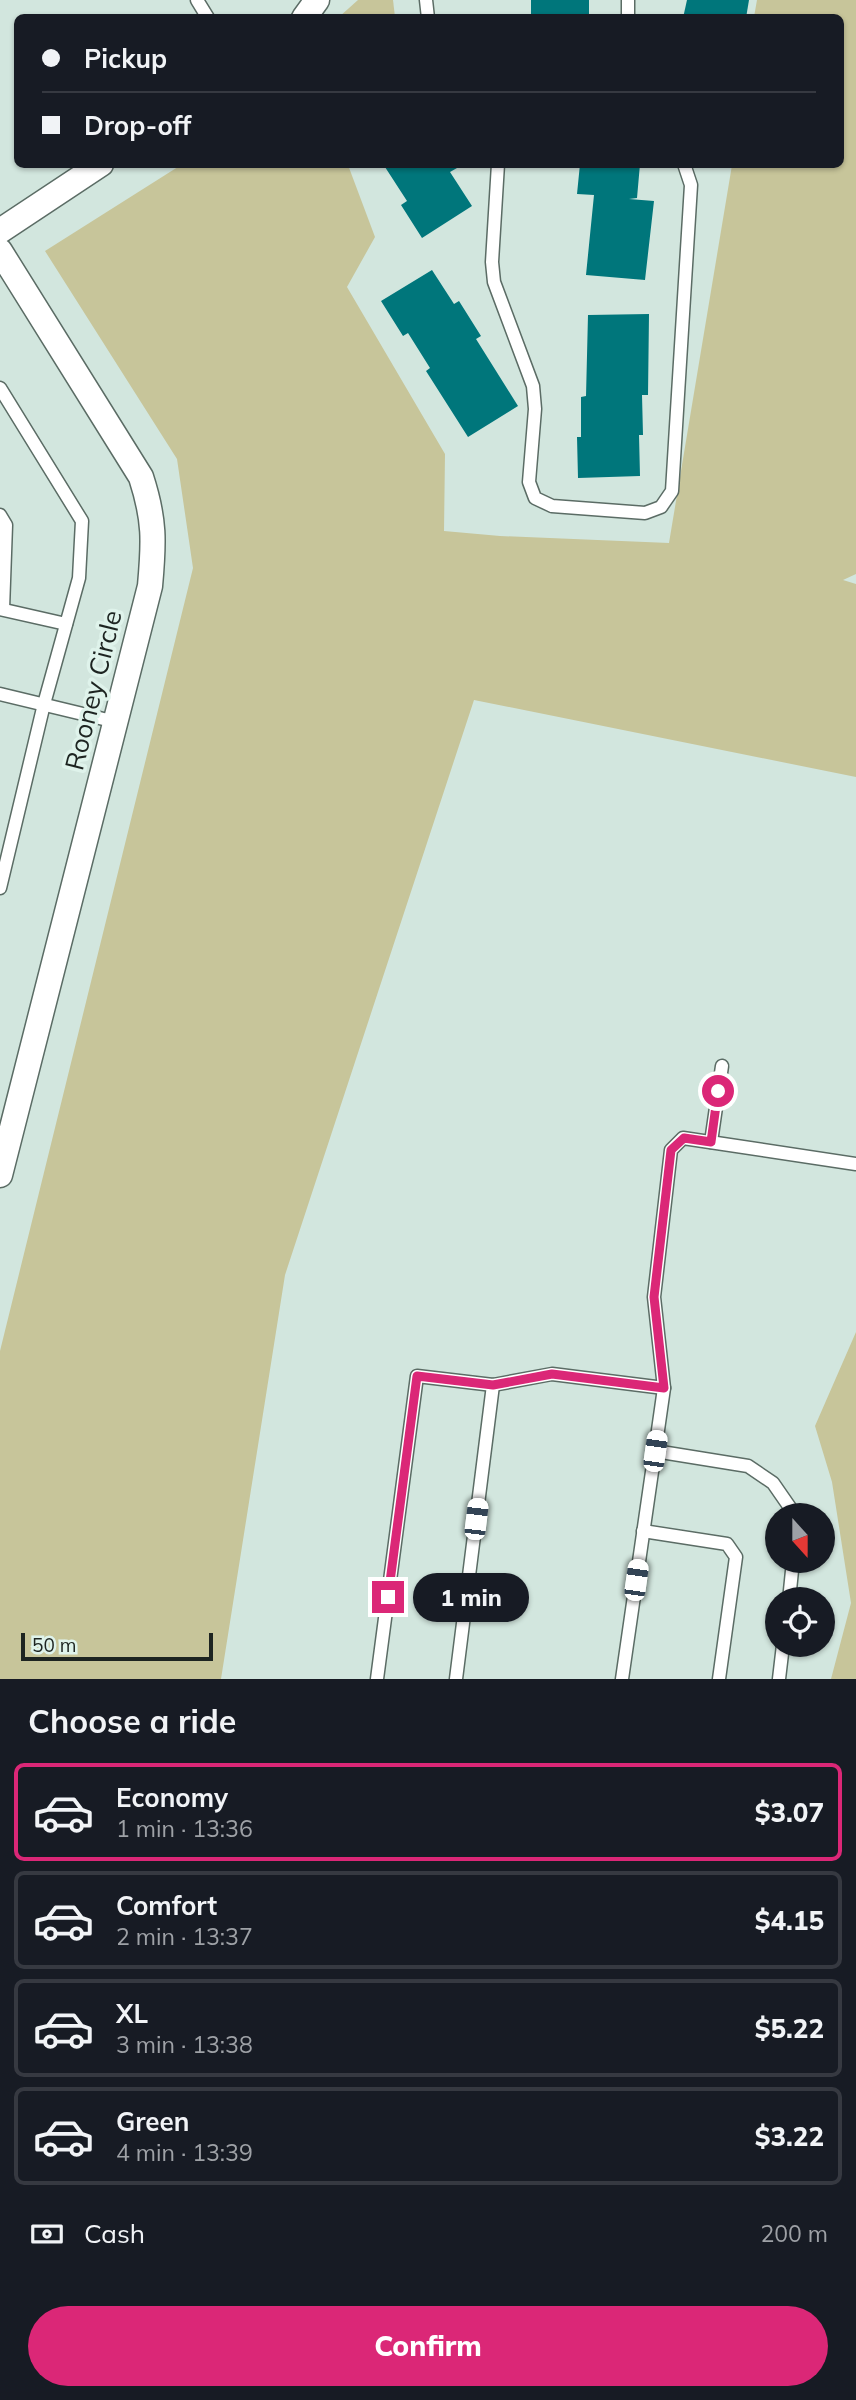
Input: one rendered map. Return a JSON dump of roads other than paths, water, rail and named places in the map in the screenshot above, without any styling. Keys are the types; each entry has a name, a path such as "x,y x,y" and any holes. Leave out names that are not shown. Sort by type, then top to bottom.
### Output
{"street":[{"path":"0,231 95,168"},
{"name":"Rooney Circle","path":"0,251 141,477 151,509 154,542 150,586 0,1175"}],"lane":[{"path":"498,168 492,262 494,282 533,386 535,409 529,482 535,498 552,506 645,513 662,507 672,491 691,185 685,168"},
{"path":"0,388 82,521 79,578 44,704 0,888"},
{"path":"0,515 6,525 2,609 66,624"},
{"path":"0,694 116,722"},
{"path":"711,1142 722,1066"},
{"path":"622,1679 664,1388 654,1297 671,1150 684,1138 856,1164"},
{"path":"377,1679 417,1376 493,1385 552,1374 664,1388"},
{"path":"456,1679 493,1385"},
{"path":"655,1451 748,1466 773,1483 787,1503"},
{"path":"643,1531 727,1544 736,1557 719,1679"},
{"path":"779,1679 782,1657"}]}
